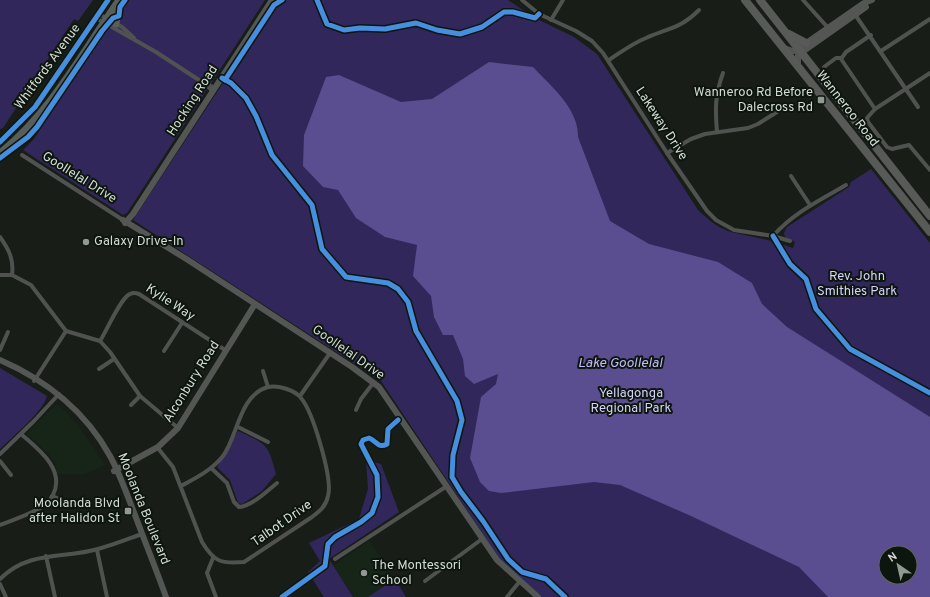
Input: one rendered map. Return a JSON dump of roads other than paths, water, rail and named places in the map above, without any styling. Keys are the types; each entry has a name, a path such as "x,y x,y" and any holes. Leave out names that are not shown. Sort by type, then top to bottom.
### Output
{"highway":[{"name":"Wanneroo Road","path":"745,0 930,232"},
{"name":"Wanneroo Road","path":"760,0 930,216"},
{"path":"785,32 806,43"}],"main road":[{"name":"Whitfords Avenue","path":"0,142 35,106 108,0"},
{"name":"Whitfords Avenue","path":"1,151 43,111 120,0"},
{"path":"116,24 116,15 120,0"}],"street":[{"name":"Hocking Road","path":"126,222 133,214 272,0"},
{"name":"Lakeway Drive","path":"522,0 539,14 576,31 592,41 609,60 667,153 707,211 716,220 734,230 773,236 790,241"},
{"path":"551,20 563,0"},
{"path":"804,0 830,30"},
{"path":"784,48 805,50 870,1"},
{"path":"609,60 647,37 680,26 699,10"},
{"path":"854,13 871,35 918,107"},
{"path":"97,16 214,90"},
{"path":"881,52 930,19"},
{"path":"105,20 116,24 134,38"},
{"path":"798,66 799,50 806,43 830,30"},
{"path":"842,58 846,52 871,35"},
{"path":"824,67 836,58 842,58"},
{"path":"842,58 843,62 875,109"},
{"path":"717,132 715,105 717,90 723,73"},
{"path":"930,73 875,109 867,118 868,122 887,147 892,150 909,145 930,170"},
{"path":"667,153 691,138 717,132 748,128 758,124 777,112"},
{"name":"Goollelal Drive","path":"22,155 373,383 446,487 496,563 538,597"},
{"path":"791,176 810,205"},
{"path":"773,236 784,223 810,205 846,185"},
{"path":"0,237 10,253 13,267 12,275"},
{"path":"0,276 12,275 26,281 35,289 66,331 100,341 140,396 177,427"},
{"name":"Kylie Way","path":"100,341 121,305 128,295 133,293 139,294 224,350"},
{"name":"Alconbury Road","path":"115,469 157,446 177,427 194,405 224,350 253,305"},
{"path":"164,351 182,323"},
{"path":"35,380 66,331"},
{"path":"0,350 8,332"},
{"path":"181,486 211,468 224,456 250,400 268,387 282,388 300,396 329,354"},
{"path":"99,369 114,359"},
{"name":"Moolanda Boulevard","path":"0,360 35,380 77,411 94,432 115,469 166,597"},
{"name":"Moolanda Boulevard","path":"0,363 35,380"},
{"path":"263,371 268,387"},
{"path":"356,410 361,399 373,383"},
{"path":"0,454 57,396"},
{"path":"131,405 140,396"},
{"name":"Talbot Drive","path":"213,558 231,564 244,562 312,518 322,510 326,503 329,489 325,459 307,406 300,396"},
{"path":"238,427 268,442"},
{"path":"0,525 40,508 52,496 56,485 55,473 52,466 42,453 21,434"},
{"path":"157,446 173,467 202,542 213,558 207,573 216,597"},
{"path":"0,461 11,474"},
{"path":"211,468 227,483 234,502 239,507 243,507 264,494 277,483"},
{"path":"335,560 446,487"},
{"path":"52,496 77,506"},
{"path":"0,579 6,573 18,566 46,556 97,550 141,535"},
{"name":"Moolanda Boulevard","path":"141,535 163,597"},
{"path":"425,581 481,540"},
{"path":"97,550 107,597"},
{"path":"46,556 55,597"},
{"path":"506,597 519,583"},
{"name":"Goollelal Drive","path":"519,583 532,597"},
{"path":"0,584 6,597"}],"water":[{"name":"Lake Goollelal","path":"489,62 533,67 563,99 574,117 578,137 610,221 649,244 718,262 752,283 762,304 787,327 930,417 930,597 828,597 799,567 691,516 620,485 594,482 501,493 489,491 480,482 470,458 481,397 496,384 498,374 474,384 465,376 463,359 453,335 443,335 434,317 431,296 413,276 417,245 385,237 356,218 338,190 323,187 303,166 304,135 326,77 339,75 401,102 432,99"}],"place":[{"name":"Wanneroo Rd Before Dalecross Rd","path":"821,100"},
{"name":"Galaxy Drive-In","path":"86,242"},
{"name":"Moolanda Blvd after Halidon St","path":"128,511"},
{"name":"The Montessori School","path":"364,573"}],"park label":[{"name":"Rev. John Smithies Park","path":"857,284"},
{"name":"Yellagonga Regional Park","path":"631,402"}]}
